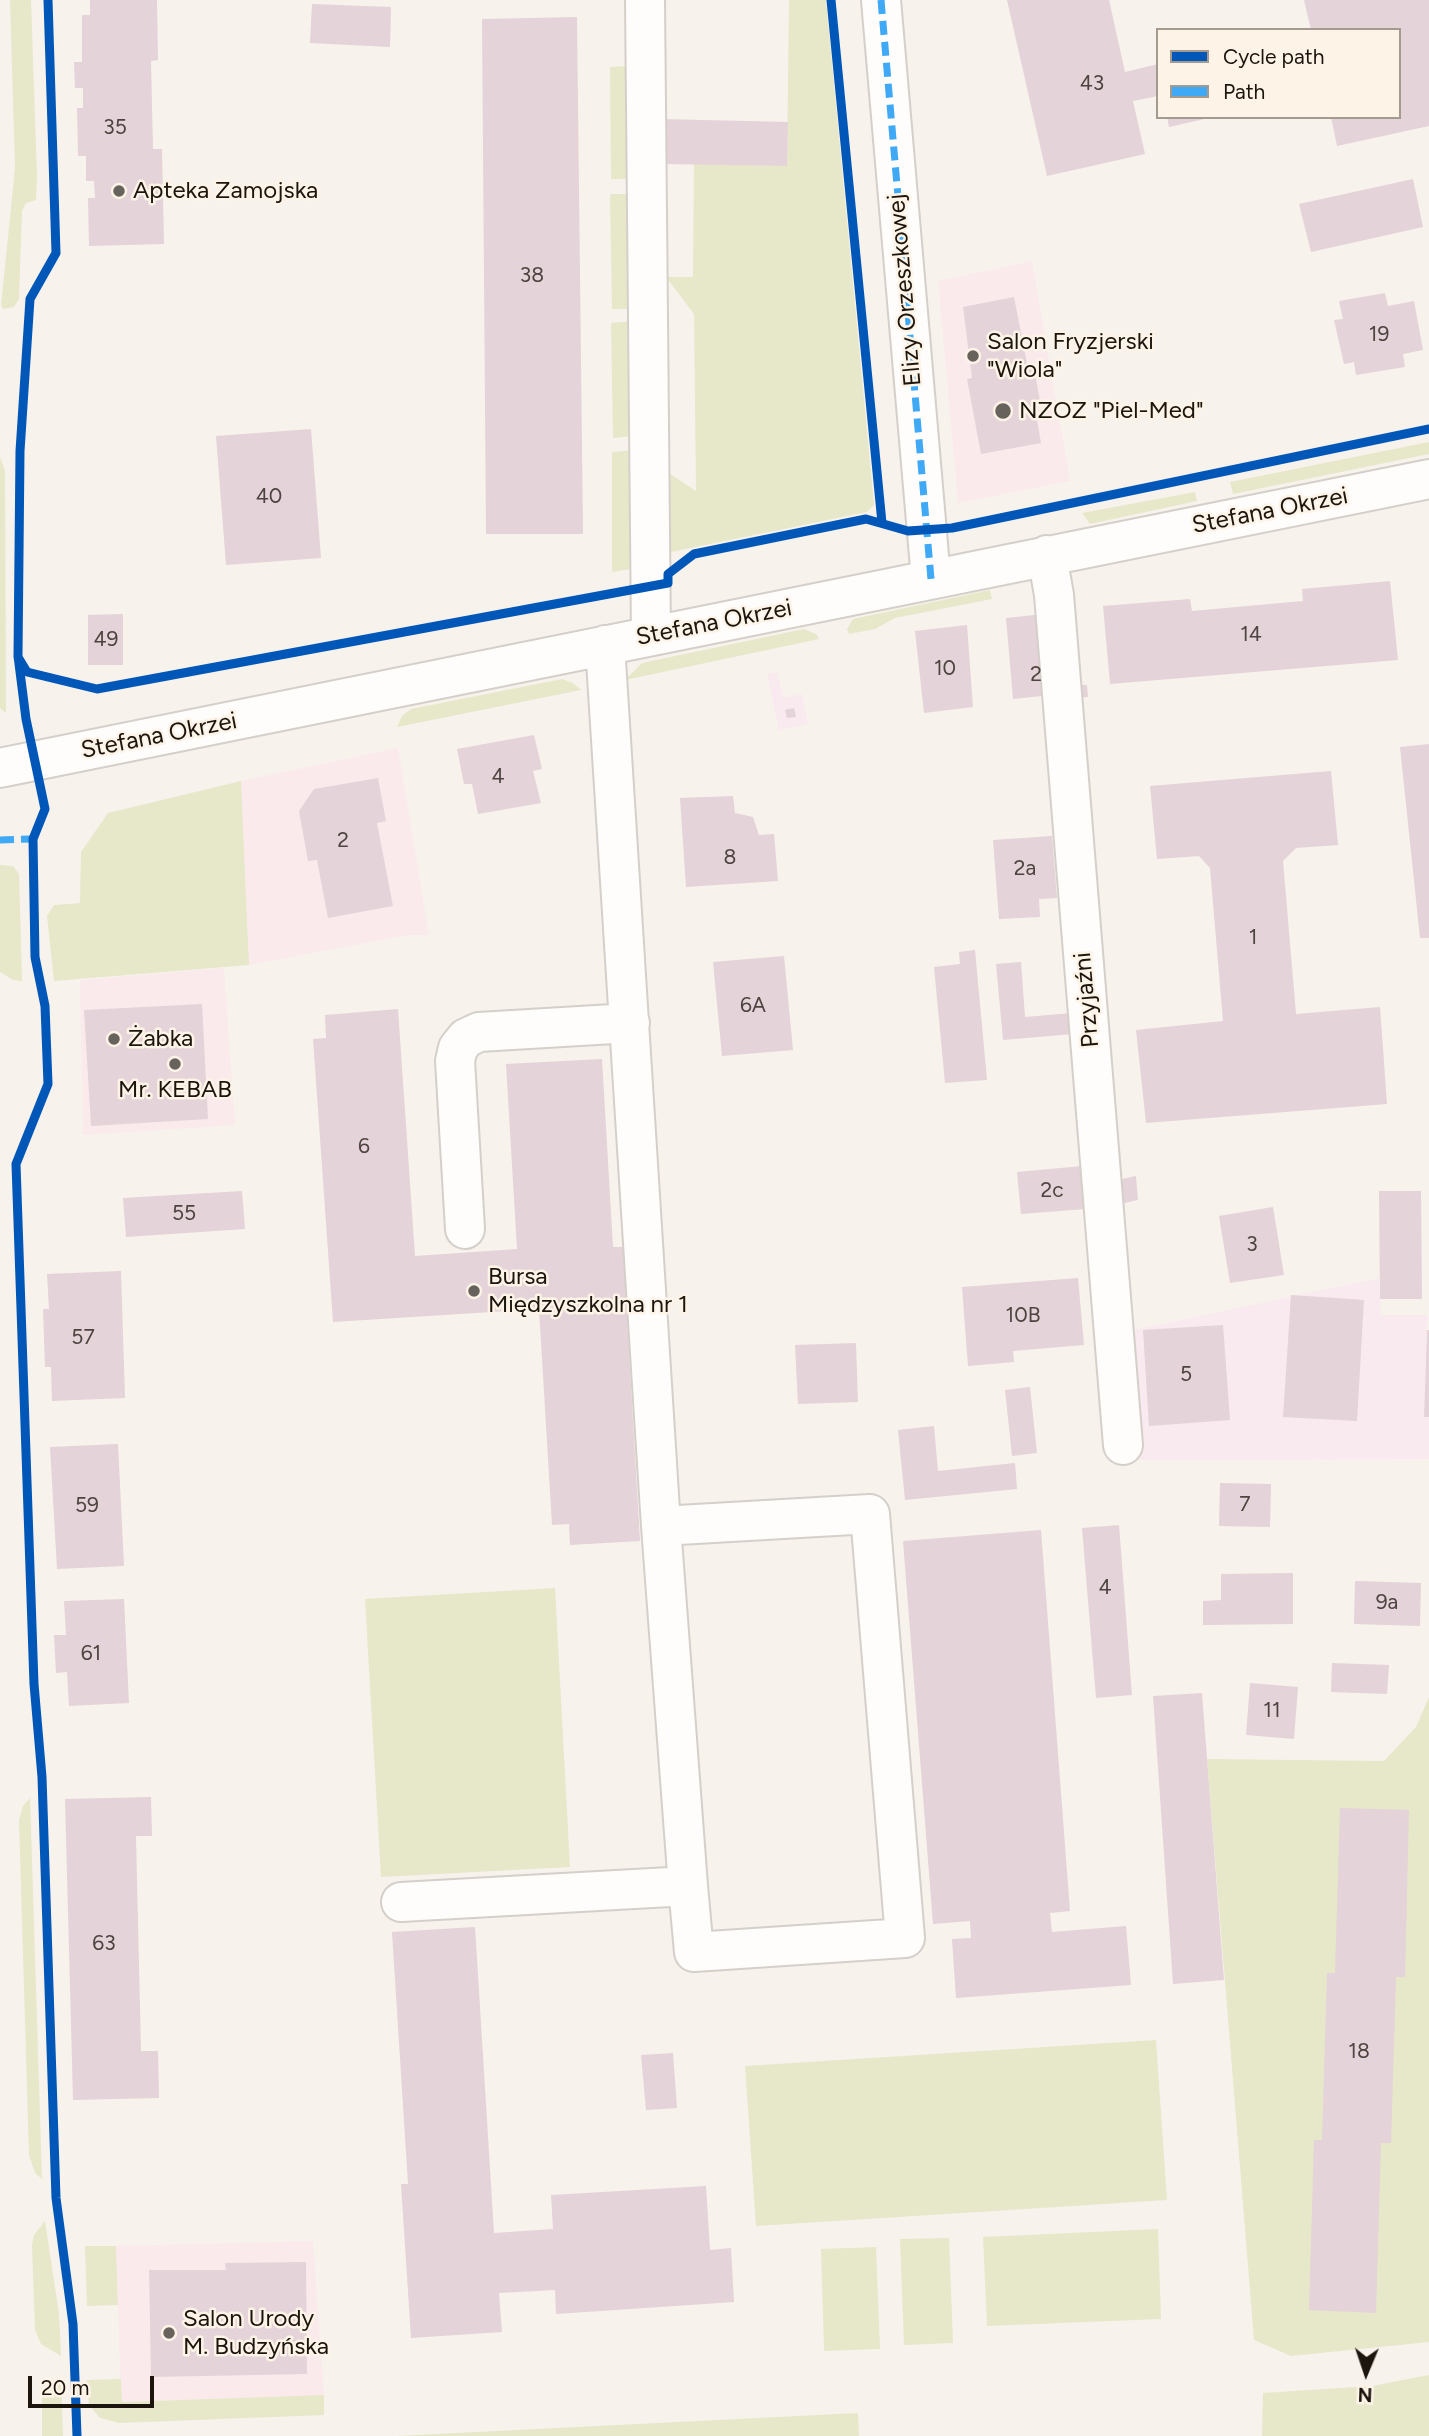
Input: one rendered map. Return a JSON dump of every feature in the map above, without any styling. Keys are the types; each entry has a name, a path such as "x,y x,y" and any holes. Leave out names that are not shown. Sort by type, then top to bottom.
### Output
{"street":[{"path":"645,0 651,636"},
{"name":"Elizy Orzeszkowej","path":"881,0 931,579"},
{"name":"Stefana Okrzei","path":"0,768 1429,479"},
{"name":"Przyjaźni","path":"1047,555 1054,595 1123,1445"},
{"path":"605,645 661,1526 694,1952 905,1938 870,1514 661,1526"},
{"path":"465,1229 455,1060 458,1048 466,1038 479,1032 630,1023"},
{"path":"401,1902 688,1886"}],"shaded area":[{"path":"1032,261 1070,481 958,503 938,281"},
{"path":"777,672 783,698 802,694 808,724 779,730 767,674"},
{"path":"398,748 429,935 408,935 249,965 241,781"},
{"path":"224,968 235,1125 83,1135 80,980"},
{"path":"1379,1278 1381,1315 1427,1315 1424,1416 1429,1417 1429,1459 1140,1460 1125,1332"},
{"path":"313,2241 324,2395 121,2402 116,2246"}],"green space":[{"path":"10,0 31,0 37,175 36,200 26,203 22,211 19,299 14,307 4,309 1,306 15,168"},
{"path":"789,0 826,0 874,505 867,512 666,553 664,470 696,491 694,314 666,277 693,277 694,164 787,166"},
{"path":"630,66 632,179 611,179 610,67"},
{"path":"610,194 632,194 633,309 612,309"},
{"path":"632,321 634,436 613,438 611,323"},
{"path":"1429,442 1429,454 1233,494 1230,482"},
{"path":"635,450 637,568 612,572 612,452"},
{"path":"0,457 5,471 6,713 0,708"},
{"path":"1195,492 1197,501 1090,524 1082,513"},
{"path":"990,590 992,599 895,618 875,629 849,634 847,629 853,619"},
{"path":"804,629 816,634 819,639 625,680 642,663"},
{"path":"562,679 581,690 397,727 402,716 411,709"},
{"path":"241,781 249,965 54,981 47,916 54,905 80,903 81,852 108,813"},
{"path":"0,865 13,866 19,874 22,981 13,980 0,972"},
{"path":"555,1588 570,1867 381,1877 365,1599"},
{"path":"1429,1697 1429,2342 1291,2356 1254,2340 1207,1759 1384,1761 1416,1727"},
{"path":"30,1798 42,2179 35,2173 29,2155 19,1820 23,1806"},
{"path":"1156,2040 1167,2200 756,2226 745,2066"},
{"path":"45,2221 59,2314 61,2356 41,2344 35,2330 32,2245 34,2235"},
{"path":"1158,2229 1161,2319 987,2326 983,2237"},
{"path":"949,2238 953,2343 904,2345 900,2239"},
{"path":"85,2246 116,2246 118,2305 87,2306"},
{"path":"876,2247 880,2349 824,2351 821,2249"},
{"path":"1429,2375 1429,2436 1262,2436 1263,2393 1372,2386"},
{"path":"121,2379 122,2402 324,2395 324,2415 119,2423 100,2418 89,2405 87,2380"},
{"path":"61,2381 63,2436 42,2436 42,2398 47,2390"},
{"path":"858,2413 859,2436 396,2436"}],"building":[{"path":"90,0 157,0 158,60 151,61 153,149 162,149 164,244 89,246 88,198 95,198 94,181 86,181 86,156 78,156 77,108 83,108 83,88 75,88 74,62 82,62 82,15 90,15"},
{"path":"1007,0 1109,0 1125,72 1156,64 1156,96 1133,101 1145,154 1047,176"},
{"path":"1304,0 1429,0 1429,126 1337,146 1331,119 1401,119 1401,28 1311,28"},
{"path":"312,4 391,7 390,47 310,43"},
{"path":"577,17 583,534 486,534 482,19"},
{"path":"661,119 788,122 787,166 661,164"},
{"path":"1167,119 1205,119 1169,127"},
{"path":"1413,179 1423,227 1311,252 1299,204"},
{"path":"1385,293 1388,306 1414,301 1423,350 1403,354 1405,367 1356,375 1354,362 1344,364 1334,320 1343,319 1339,301"},
{"path":"1014,297 1028,369 1034,368 1040,401 1034,403 1041,443 981,454 967,379 972,378 963,307"},
{"path":"311,429 321,558 226,565 216,436"},
{"path":"1390,581 1398,660 1110,684 1103,606 1190,599 1192,611 1303,601 1302,589"},
{"path":"123,614 123,665 88,665 88,615"},
{"path":"1044,614 1051,695 1013,699 1006,618"},
{"path":"967,625 973,707 924,713 915,631"},
{"path":"1073,685 1087,685 1088,697 1074,698"},
{"path":"794,708 796,717 787,718 785,710"},
{"path":"534,735 542,769 533,771 541,803 478,814 472,784 464,784 457,749"},
{"path":"1429,744 1429,938 1420,938 1400,747"},
{"path":"1331,771 1338,845 1296,848 1283,861 1296,1014 1380,1007 1387,1104 1146,1123 1136,1030 1223,1021 1210,868 1199,856 1157,859 1150,786"},
{"path":"378,778 386,821 377,823 393,906 328,918 317,860 308,861 299,811 314,789"},
{"path":"733,796 735,813 753,817 759,835 774,834 778,881 686,887 680,798"},
{"path":"1052,836 1057,898 1039,899 1040,917 999,919 993,840"},
{"path":"975,950 987,1080 945,1083 934,967 960,964 959,952"},
{"path":"784,956 793,1050 722,1056 713,962"},
{"path":"1021,962 1025,1017 1072,1013 1073,1034 1003,1040 996,964"},
{"path":"202,1004 208,1119 91,1126 84,1010"},
{"path":"398,1009 415,1256 517,1249 506,1064 602,1059 613,1247 623,1247 640,1541 570,1545 569,1524 552,1525 539,1309 333,1322 313,1039 326,1038 325,1015"},
{"path":"1082,1166 1086,1209 1021,1214 1017,1172"},
{"path":"1136,1176 1138,1200 1115,1205 1113,1181"},
{"path":"242,1191 245,1229 126,1237 123,1198"},
{"path":"1379,1191 1421,1191 1422,1299 1380,1299"},
{"path":"1273,1207 1284,1275 1230,1283 1219,1216"},
{"path":"121,1271 125,1398 52,1401 51,1367 45,1367 43,1309 49,1309 47,1274"},
{"path":"1078,1278 1084,1345 1013,1351 1014,1362 968,1366 962,1287"},
{"path":"1291,1295 1364,1300 1357,1421 1283,1417"},
{"path":"1223,1325 1230,1420 1149,1426 1143,1330"},
{"path":"1427,1330 1429,1417 1424,1417"},
{"path":"856,1343 858,1402 798,1404 795,1345"},
{"path":"1030,1387 1037,1453 1012,1456 1005,1390"},
{"path":"934,1426 938,1471 1015,1463 1017,1489 905,1500 898,1430"},
{"path":"118,1444 124,1566 57,1569 50,1447"},
{"path":"1220,1483 1271,1484 1270,1527 1219,1526"},
{"path":"1119,1525 1132,1695 1096,1698 1082,1528"},
{"path":"1041,1530 1070,1911 1050,1913 1052,1932 1126,1926 1131,1985 956,1998 952,1939 971,1938 970,1921 933,1924 903,1541"},
{"path":"1293,1573 1293,1624 1203,1625 1203,1601 1221,1600 1221,1574"},
{"path":"1355,1581 1421,1583 1420,1626 1354,1624"},
{"path":"124,1599 129,1703 69,1706 67,1672 56,1673 54,1635 66,1635 64,1601"},
{"path":"1332,1663 1389,1665 1387,1694 1331,1692"},
{"path":"1250,1683 1298,1687 1294,1739 1246,1735"},
{"path":"1202,1693 1224,1980 1173,1984 1153,1696"},
{"path":"151,1797 152,1836 136,1836 141,2051 158,2051 159,2098 73,2100 65,1799"},
{"path":"1340,1808 1409,1810 1405,1977 1396,1977 1391,2143 1381,2143 1376,2313 1309,2310 1314,2140 1322,2140 1327,1973 1335,1973"},
{"path":"475,1927 494,2233 553,2229 551,2195 706,2186 710,2250 731,2248 734,2302 556,2314 555,2290 499,2293 502,2332 411,2338 401,2184 408,2184 392,1932"},
{"path":"673,2053 677,2108 646,2110 641,2055"},
{"path":"306,2262 307,2374 151,2377 149,2270 226,2270 225,2263"}],"marked path":[{"path":"881,0 931,579"},
{"path":"0,840 33,839"}],"cycle path":[{"path":"48,0 56,253 30,299 20,451 18,656 26,719 45,809 33,839 35,957 45,1006 48,1084 16,1164 34,1684 42,1777 56,2198 73,2324 77,2436"},
{"path":"831,0 882,523"},
{"path":"18,657 27,672 97,689 668,583 668,574 694,554 866,519 908,531 952,528 1429,429"}],"place":[{"name":"Apteka Zamojska","path":"119,191"},
{"name":"Salon Fryzjerski \"Wiola\"","path":"973,356"},
{"name":"NZOZ \"Piel-Med\"","path":"1003,411"},
{"name":"Żabka","path":"114,1039"},
{"name":"Mr. KEBAB","path":"175,1064"},
{"name":"Bursa Międzyszkolna nr 1","path":"474,1291"},
{"name":"Salon Urody M. Budzyńska","path":"169,2333"}]}
